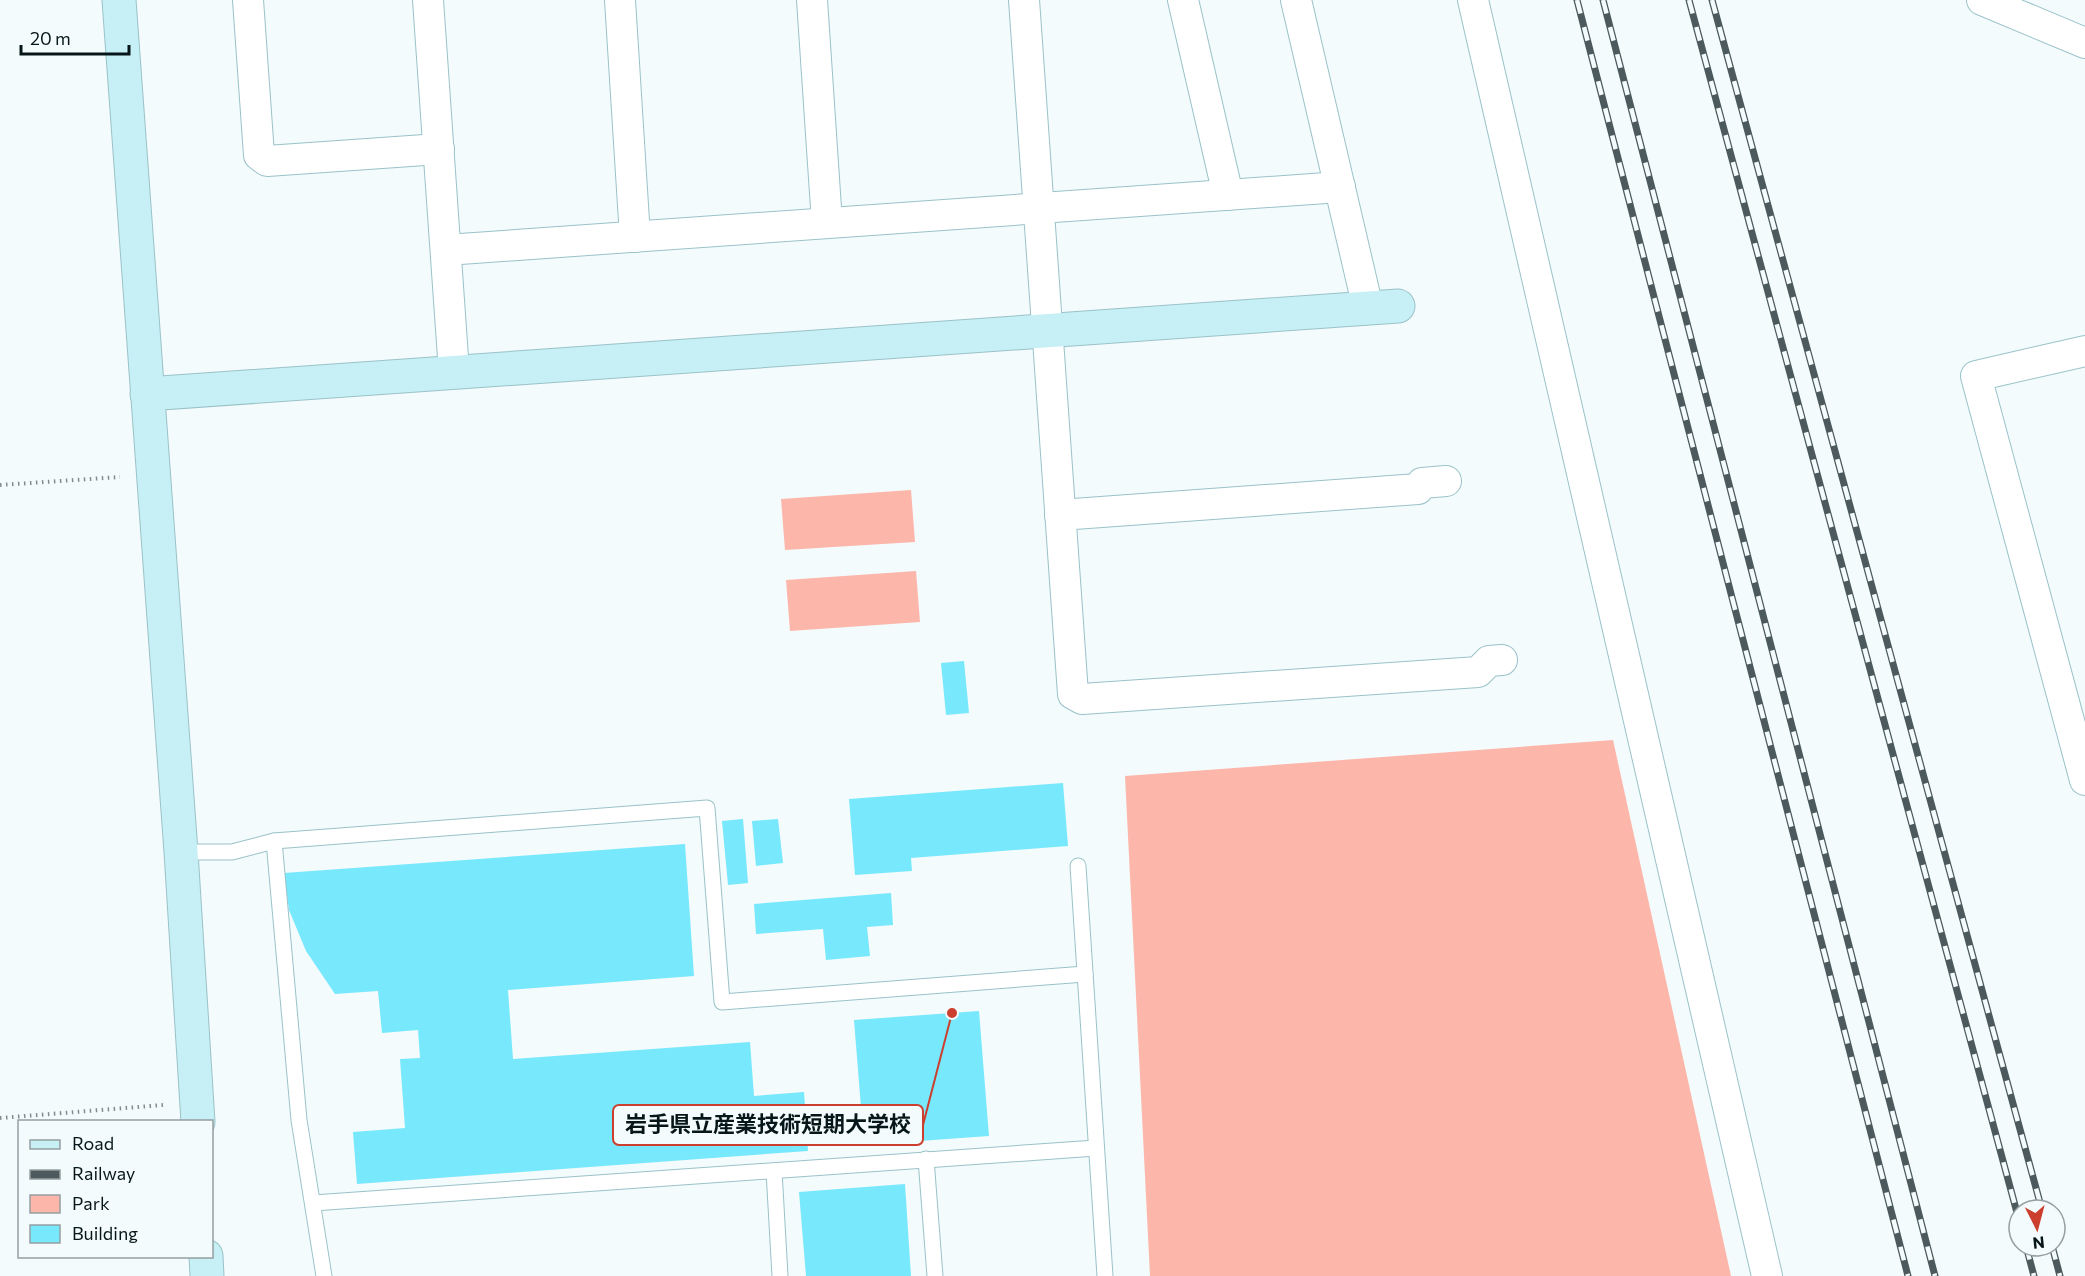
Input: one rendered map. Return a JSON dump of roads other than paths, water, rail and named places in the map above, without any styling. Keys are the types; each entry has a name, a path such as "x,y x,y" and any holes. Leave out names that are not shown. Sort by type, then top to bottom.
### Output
{"street":[{"path":"119,0 181,852 197,1112"},
{"path":"248,0 259,155 267,161 439,149"},
{"path":"428,0 454,372"},
{"path":"620,0 635,237"},
{"path":"812,0 827,223"},
{"path":"1024,0 1073,694 1082,699 1478,672 1489,661 1502,660"},
{"path":"1183,0 1228,195"},
{"path":"147,394 1383,307 1340,187 1296,0"},
{"path":"1473,0 1767,1276"},
{"path":"1982,0 2085,43"},
{"path":"446,250 1340,187"},
{"path":"2085,351 1976,376 2085,780"},
{"path":"1060,516 1418,489 1422,483 1446,481"},
{"path":"206,1258 207,1276"}],"lane":[{"path":"181,852 232,852 274,842 707,808 722,1002 1085,974"},
{"path":"274,842 299,1120 324,1276"},
{"path":"1078,866 1105,1276"},
{"path":"313,1203 1096,1148"},
{"path":"926,1160 935,1276"},
{"path":"774,1171 780,1276"}],"railway":[{"path":"1577,0 1908,1276"},
{"path":"1603,0 1935,1276"},
{"path":"1689,0 2013,1198"},
{"path":"1712,0 2039,1198"},
{"path":"2029,1258 2034,1276"},
{"path":"2055,1258 2060,1276"}],"place":[{"name":"岩手県立産業技術短期大学校","path":"952,1013"}]}
